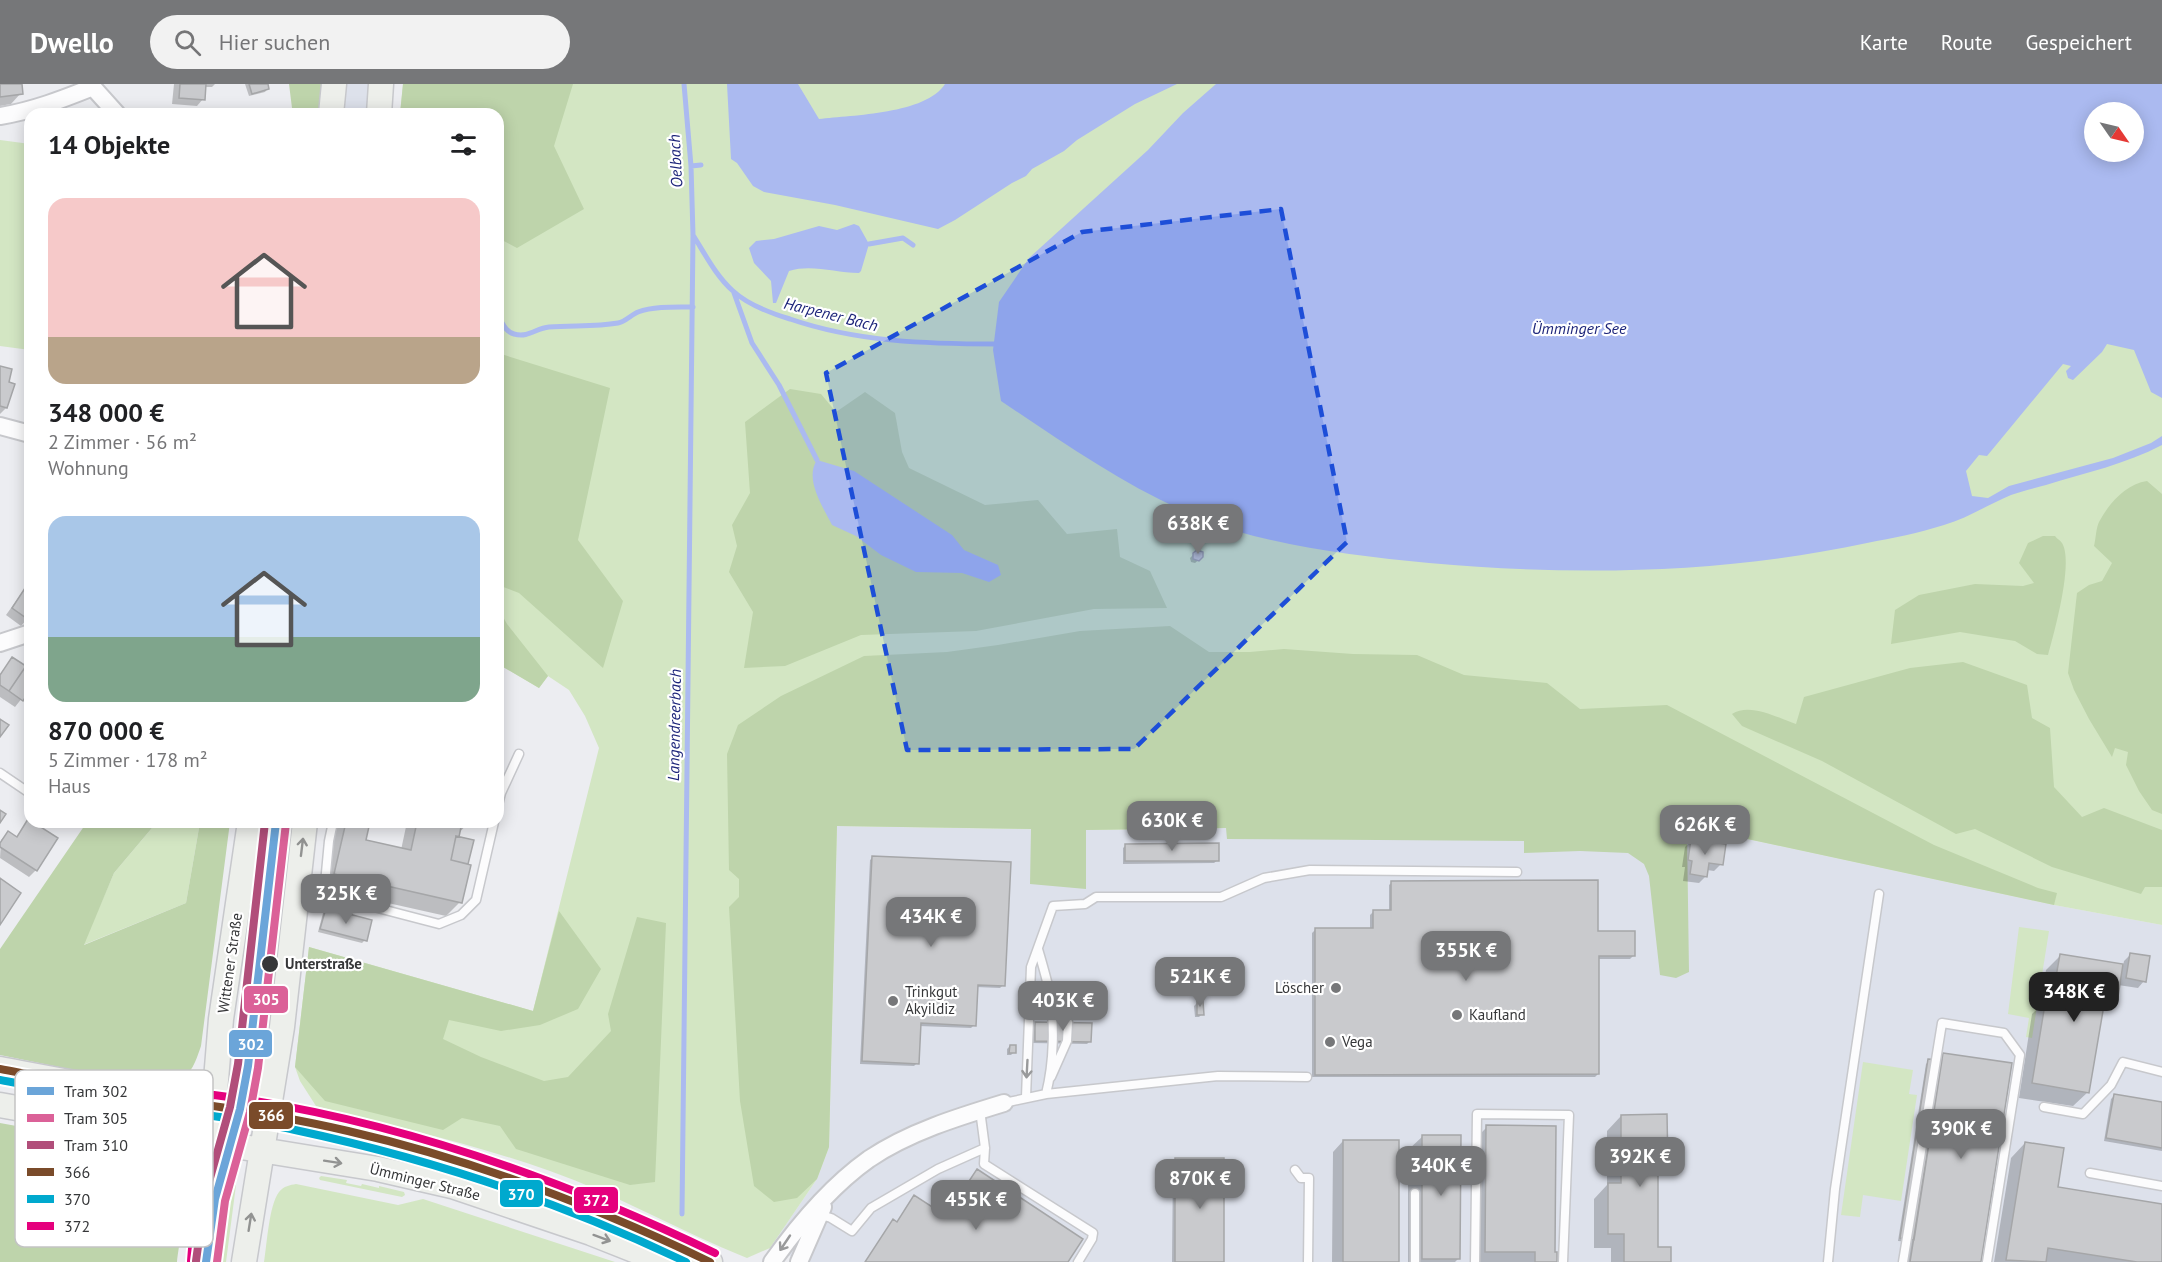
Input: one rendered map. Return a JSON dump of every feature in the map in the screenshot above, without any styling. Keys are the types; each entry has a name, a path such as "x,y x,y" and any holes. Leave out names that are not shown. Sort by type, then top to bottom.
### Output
{"main road":[{"path":"332,108 334,84"},
{"path":"379,108 381,84"},
{"name":"Wittener Straße","path":"214,1106 221,1019 249,828"},
{"path":"244,1262 282,1027 304,828"},
{"name":"Ümminger Straße","path":"0,1069 15,1072"},
{"name":"Ümminger Straße","path":"0,1105 15,1108"},
{"path":"213,1124 214,1106"},
{"name":"Ümminger Straße","path":"214,1106 268,1114 407,1145 508,1177 587,1206 710,1262"},
{"name":"Ümminger Straße","path":"213,1142 378,1169 452,1186 591,1233 664,1262"},
{"path":"201,1262 202,1247"}],"street":[{"path":"33,108 59,100 91,86 111,108"},
{"path":"0,116 24,111"},
{"path":"0,426 24,432"},
{"path":"0,643 24,635"},
{"path":"772,1262 795,1229 815,1214 829,1195 859,1167 888,1148 930,1128 1004,1103"},
{"path":"799,1262 815,1214"}],"lane":[{"path":"504,787 519,754"},
{"path":"0,773 24,789"},
{"path":"332,828 324,894 439,924 461,915 476,900 493,828"},
{"path":"1026,1097 1031,967 1053,906 1085,904 1096,897 1221,897 1264,878 1310,870 1517,872"},
{"path":"1828,1262 1835,1189 1879,894"},
{"path":"1038,949 1049,991 1052,1022 1046,1094"},
{"path":"1048,1082 1067,1041 1068,1022 1049,991"},
{"path":"1903,1262 1942,1023 2004,1033 2020,1055 1987,1262"},
{"path":"2044,1107 2083,1114 2111,1085 2123,1062 2162,1072"},
{"path":"1004,1103 1046,1094 1218,1076 1307,1077"},
{"path":"980,1110 985,1148 984,1164 1093,1233 1092,1239 1078,1262"},
{"path":"1475,1262 1477,1114 1569,1115 1563,1262"},
{"path":"815,1214 831,1218 852,1231 871,1208 938,1169 985,1148"},
{"path":"1295,1170 1301,1178 1309,1178 1308,1262"},
{"path":"2090,1173 2162,1186"},
{"path":"1415,1193 1415,1262"}],"highlighted area":[{"path":"1281,209 1347,542 1134,749 907,750 826,373 1082,232"}],"shaded area":[{"path":"344,84 373,84 371,108 342,108"},
{"path":"837,826 1724,834 2054,905 2162,925 2162,1262 805,1262 770,1248 817,1179 829,1147"},
{"path":"263,828 293,828 266,1064 254,1083 239,1096 236,1084 237,1057 263,859"}],"green space":[{"path":"289,84 322,84 320,108 292,108"},
{"path":"403,84 2162,84 2162,925 2054,905 1724,834 837,826 829,1147 817,1179 770,1248 747,1258 600,1191 550,1171 463,1144 316,1106 300,1081 295,1067 309,947 533,1011 599,748 585,716 569,690 548,676 539,688 504,668 504,108 401,108"},
{"path":"403,84 573,84 554,146 584,209 517,248 504,241 504,108 401,108"},
{"path":"0,140 24,143 24,349 0,346"},
{"path":"504,355 610,388 578,540 623,601 603,668 519,593 504,587"},
{"path":"790,389 821,394 836,412 865,392 895,413 902,452 909,468 985,505 1038,500 1067,534 1117,529 1120,557 1150,571 1167,608 1094,609 976,631 861,635 785,666 744,668 753,612 729,572 737,546 732,525 750,493 745,422"},
{"path":"2147,481 2162,494 2162,814 2152,810 2139,791 2126,765 2128,752 2115,748 2112,757 2089,719 2068,673 2077,593 2089,585 2102,581 2112,563 2094,546 2099,522 2108,508 2125,490"},
{"path":"2043,536 2055,536 2061,542 2066,565 2062,598 2048,655 2037,654 2015,641 1960,632 1891,644 1895,610 1919,595 1975,584 2023,586 2034,583 2019,563 2028,543"},
{"path":"504,619 548,676 539,688 504,668"},
{"path":"1170,626 1209,652 1284,649 1353,654 1417,655 1464,675 1547,683 1580,709 1667,705 1934,845 2038,888 2057,893 2054,905 1724,834 1687,833 1689,972 1676,978 1660,975 1649,876 1644,864 1628,853 1580,851 1524,853 1524,841 1227,839 1226,828 1086,830 1086,889 1030,884 1031,829 837,826 829,1147 817,1179 797,1198 774,1202 754,1186 740,1101 729,907 739,897 739,879 729,870 727,754 738,725 781,696 864,656 947,652 1080,631"},
{"path":"1963,662 2027,685 2032,718 2050,728 2054,787 2082,817 2104,808 2162,830 2162,887 2145,887 2141,894 2052,867 1975,829 1956,834 1822,761 1742,726 1732,714 1755,710 1796,724 1804,697 1910,668"},
{"path":"83,828 152,828 114,873 84,945 186,903 199,828 229,828 201,1046 191,1070 74,1070 0,1055 0,949"},
{"path":"152,828 199,828 186,903 83,945 114,873"},
{"path":"559,911 601,969 578,1009 540,1025 501,1031 449,1020 443,1039 481,1057 544,1081 568,1077 611,1031 608,1014 637,917 666,923 655,1182 630,1185 516,1149 500,1126 462,1118 443,1130 325,1101 295,1067 309,947 533,1011"},
{"path":"2019,927 2049,931 2032,1038 2026,1037 2029,1018 2008,1014"},
{"path":"1863,1062 1913,1070 1909,1094 1917,1095 1901,1201 1863,1195 1860,1217 1841,1215"},
{"path":"0,1123 15,1126 15,1247 179,1247 177,1262 0,1262"},
{"path":"321,1176 347,1180 346,1183 361,1186 362,1184 379,1188 379,1186 404,1192 405,1195 402,1197 320,1180"},
{"path":"224,1183 236,1185 226,1262 211,1262"},
{"path":"296,1184 398,1205 423,1199 615,1262 264,1262 276,1198 283,1188"}],"water":[{"path":"727,84 798,84 819,119 869,114 906,107 936,94 945,84 1177,84 1135,104 1077,140 1064,151 1032,169 1026,176 938,229 835,205 764,192 753,186 737,163 731,159"},
{"name":"Ümminger See","path":"1216,84 2162,84 2162,398 2151,392 2134,350 2107,344 2102,352 2073,380 2068,378 2066,371 2071,366 2063,364 1987,456 1979,455 1966,471 1972,496 1988,498 2009,486 2113,458 2151,443 2162,436 2162,445 2120,463 2011,495 1944,525 1886,539 1758,561 1649,570 1539,570 1484,567 1381,558 1332,551 1283,543 1236,531 1204,520 1114,475 1001,401 993,350 999,302 1029,258 1148,150 1183,113"},
{"path":"854,224 859,226 869,244 859,273 806,268 789,271 776,303 773,303 771,281 754,263 749,248 756,241 774,239 819,226 837,230"},
{"path":"817,460 854,471 952,535 964,550 998,565 1001,575 989,582 962,573 916,572 881,555 856,536 832,525 816,493 813,476"}],"building":[{"path":"0,84 22,84 23,94 0,97"},
{"path":"180,84 206,84 205,100 179,98"},
{"path":"249,84 268,84 269,89 252,94"},
{"path":"0,366 12,369 9,382 15,384 7,408 0,406"},
{"path":"1197,550 1203,552 1203,557 1199,561 1193,559 1193,553"},
{"path":"24,590 24,616 12,608"},
{"path":"12,657 24,665 24,669 9,691 0,685 0,675"},
{"path":"24,669 23,701 9,691"},
{"path":"0,719 9,725 0,737"},
{"path":"0,810 6,814 0,823"},
{"path":"24,826 24,828 42,828 58,838 37,871 0,847 8,831 17,837"},
{"path":"345,828 369,828 366,840 411,850 416,828 461,828 459,837 456,836 451,860 471,865 462,903 334,874"},
{"path":"456,836 474,840 468,864 451,860"},
{"path":"1691,839 1726,844 1723,865 1709,863 1707,877 1690,874 1692,861 1688,860"},
{"path":"1219,843 1219,861 1125,861 1125,844"},
{"path":"872,856 1011,862 1005,986 978,985 976,1026 921,1023 919,1064 862,1061"},
{"path":"0,878 21,893 0,925"},
{"name":"Kaufland","path":"1598,880 1598,931 1635,931 1635,956 1599,956 1599,1074 1315,1075 1315,928 1373,928 1373,910 1391,910 1391,881"},
{"path":"326,908 372,920 367,941 320,929"},
{"path":"2130,953 2150,956 2146,982 2126,978"},
{"path":"2060,954 2123,964 2118,997 2094,993 2092,1003 2104,1005 2089,1093 2032,1083 2046,998 2072,1002 2073,991 2054,988"},
{"path":"1197,1001 1203,1001 1204,1015 1197,1015"},
{"path":"1035,1022 1092,1023 1091,1042 1035,1041"},
{"path":"1010,1045 1016,1045 1016,1053 1009,1053"},
{"path":"1943,1053 2012,1063 1981,1262 1910,1262"},
{"path":"1928,1059 1942,1060 1914,1240 1900,1238"},
{"path":"2114,1094 2162,1102 2162,1148 2106,1138"},
{"path":"1667,1114 1668,1168 1658,1168 1658,1247 1671,1247 1671,1262 1624,1262 1624,1234 1608,1234 1608,1183 1621,1183 1621,1115"},
{"path":"1486,1125 1556,1126 1555,1252 1557,1252 1557,1262 1535,1262 1535,1252 1485,1252"},
{"path":"1422,1135 1461,1135 1460,1259 1422,1259"},
{"path":"1343,1140 1399,1140 1399,1262 1343,1262"},
{"path":"2025,1142 2064,1148 2058,1187 2162,1204 2162,1262 2137,1262 2048,1248 2046,1262 2006,1260"},
{"path":"1175,1158 1224,1158 1224,1262 1175,1262"},
{"path":"977,1169 1083,1239 1068,1262 865,1262 893,1219 897,1222 914,1195 946,1216"}],"waterway":[{"name":"Langendreerbach","path":"682,1214 693,235 691,166 684,84"},
{"name":"Oelbach","path":"691,166 701,165"},
{"name":"Harpener Bach","path":"693,235 716,272 733,291 752,304 775,314 815,327 867,337 919,342 998,344"},
{"path":"869,244 903,238 913,245"},
{"path":"734,293 752,343 779,385 817,460"},
{"path":"504,326 509,332 524,335 549,327 618,323 638,312 651,309 693,307"}],"tram line":[{"name":"310","path":"213,1168 230,1107 238,1064 264,828"},
{"name":"302","path":"213,1213 240,1109 248,1066 275,828"},
{"name":"305","path":"217,1262 225,1201 250,1112 258,1068 285,828"},
{"name":"310","path":"196,1261 198,1247"},
{"name":"302","path":"206,1262 208,1247"}],"transit line":[{"name":"366","path":"0,1069 15,1072"},
{"name":"370","path":"0,1080 15,1083"},
{"name":"372","path":"213,1095 343,1118 470,1154 595,1199 715,1253"},
{"name":"366","path":"213,1106 348,1131 487,1170 622,1222 710,1262"},
{"name":"370","path":"213,1116 276,1126 396,1154 495,1184 591,1220 686,1262"},
{"name":"372","path":"191,1261 192,1247"}],"place":[{"name":"Unterstraße","path":"270,964"},
{"name":"Löscher","path":"1336,988"},
{"name":"Trinkgut Akyildiz","path":"893,1001"},
{"name":"Kaufland","path":"1457,1015"},
{"name":"Vega","path":"1330,1042"}]}
